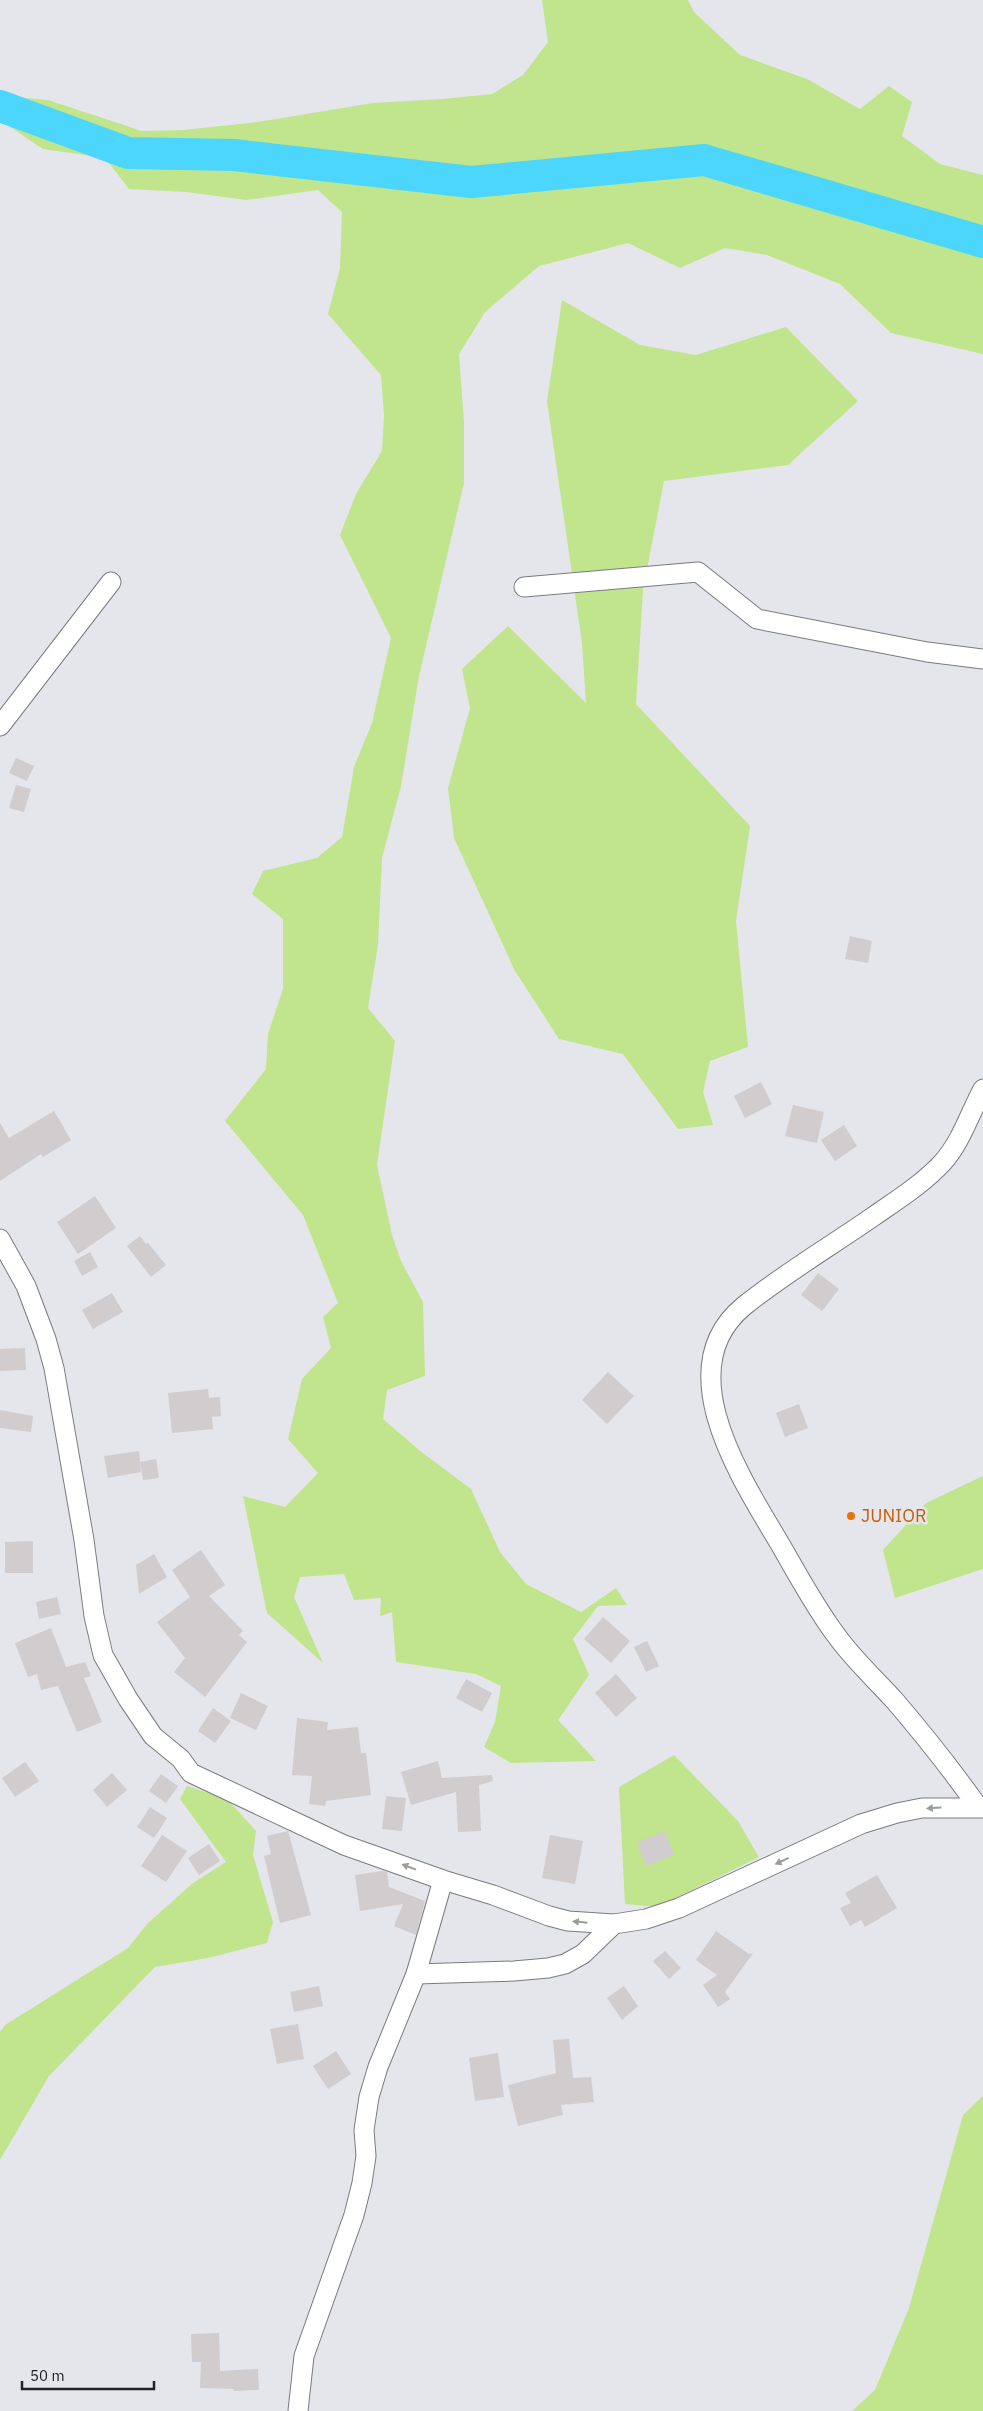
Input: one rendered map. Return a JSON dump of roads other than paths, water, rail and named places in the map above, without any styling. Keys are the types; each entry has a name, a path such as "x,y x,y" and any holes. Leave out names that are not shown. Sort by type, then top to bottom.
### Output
{"street":[{"path":"524,587 698,572 757,619 927,652 983,659"},
{"path":"0,726 111,582"},
{"path":"980,1807 944,1760 835,1635 792,1565 737,1471 726,1446 718,1424 711,1367 714,1349 731,1317 902,1196 944,1161 955,1146 983,1089"},
{"path":"0,1239 29,1294 54,1368 84,1540 94,1616 103,1655 128,1699 154,1736 181,1759 191,1773 344,1845 443,1880 493,1895 549,1916 568,1920 614,1924 646,1919 679,1908 861,1824 897,1813 922,1808 980,1807"},
{"path":"298,2411 304,2356 354,2215 362,2183 366,2156 364,2130 369,2097 378,2067 416,1974 443,1880"},
{"path":"416,1974 514,1971 565,1964 590,1949 614,1924"}],"waterway":[{"path":"0,106 128,153 234,155 471,182 704,160 983,242"}],"place":[{"name":"JUNIOR","path":"851,1516"}]}
